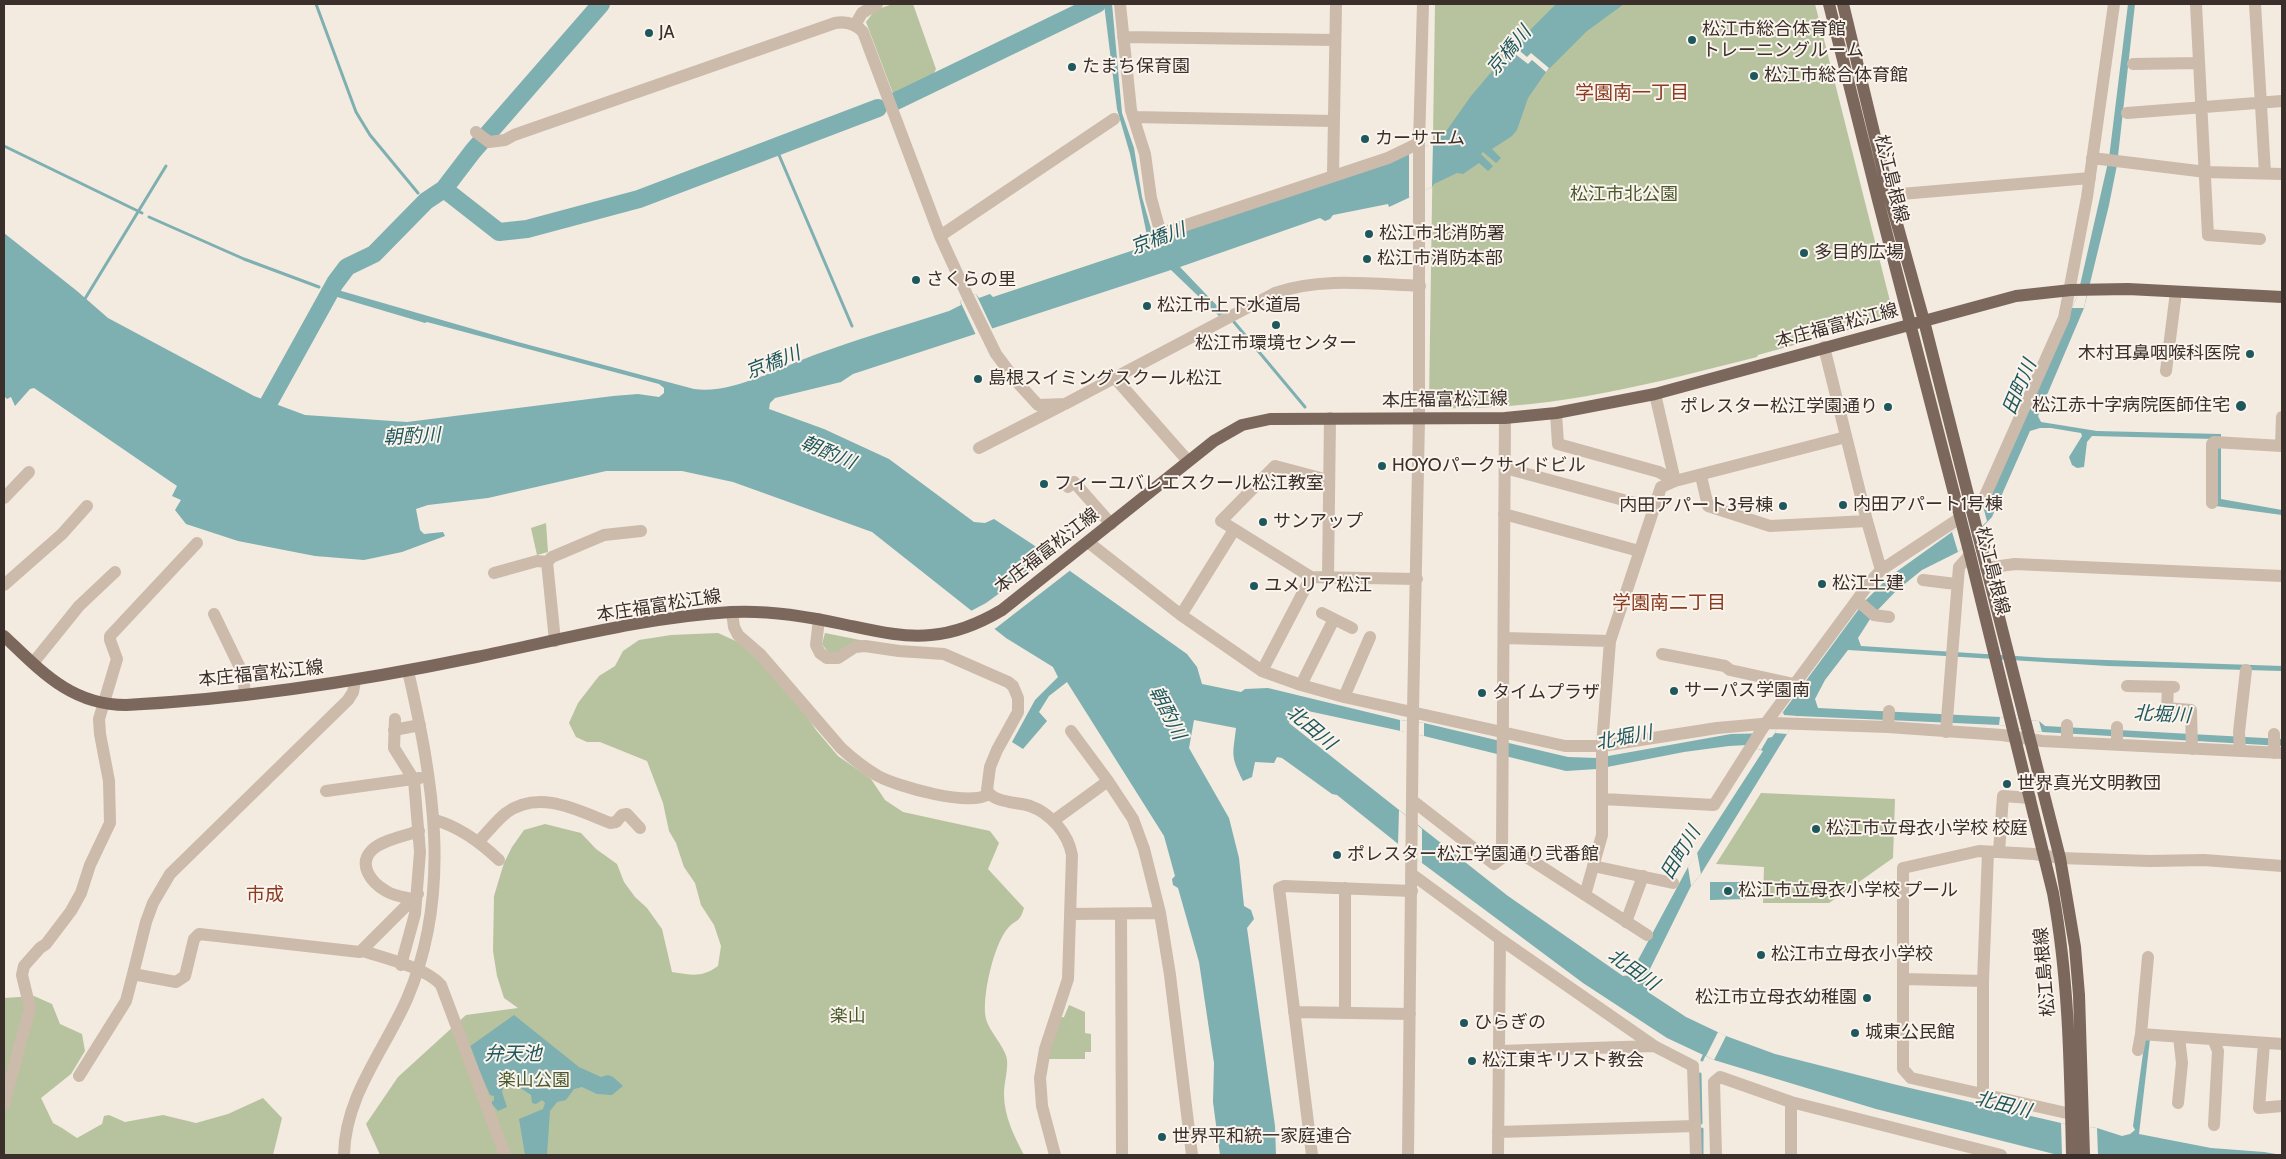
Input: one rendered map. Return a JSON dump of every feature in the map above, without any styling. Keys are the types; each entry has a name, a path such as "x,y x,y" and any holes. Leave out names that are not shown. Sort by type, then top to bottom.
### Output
{"main road":[{"name":"松江島根線","path":"1829,4 1911,324 1966,515 1977,536 1986,568 2060,858 2075,947 2079,995 2072,1155"},
{"name":"松江島根線","path":"1843,4 1889,195 1924,321 1966,515 1968,550 2045,855 2062,939 2075,1119 2084,1155"},
{"name":"本庄福富松江線","path":"4,636 33,663 66,689 83,698 102,704 152,704 316,687 355,681 668,619 732,612 780,613 916,636 946,633 972,626 1011,604 1188,461 1214,441 1242,425 1270,419 1505,418 1556,413 1655,394 2016,296 2074,290 2094,290 2282,297"}],"street":[{"path":"855,25 865,10 877,4"},
{"path":"1120,4 1133,117 1145,154 1151,198 1159,227 1163,230 1168,231 1388,158 1419,143"},
{"path":"1333,176 1336,4"},
{"path":"1408,1155 1413,870 1413,715 1420,419 1419,143 1423,4"},
{"path":"1603,799 1714,805 1794,684 1860,602 1881,570 1966,515 1983,501 2064,318 2074,290 2114,4"},
{"path":"2196,4 2208,235 2260,239"},
{"path":"2254,4 2262,102 2265,172"},
{"path":"476,132 489,142 505,140 514,135 835,23 845,22 855,25 863,32 940,236 985,333 1004,365 1038,405 1065,404"},
{"path":"1123,37 1335,40"},
{"path":"2133,64 2199,63"},
{"path":"2127,113 2282,101"},
{"path":"1133,117 1333,121"},
{"path":"940,236 1114,119"},
{"path":"2092,158 2112,162 2206,172 2265,172 2282,174"},
{"path":"1889,195 2090,178"},
{"path":"979,448 1274,293 1295,286 1320,282 1420,286"},
{"path":"2166,371 2176,292"},
{"path":"1824,347 1881,570"},
{"path":"1115,378 1188,461"},
{"path":"1655,394 1675,482"},
{"path":"1556,413 1558,444 1659,472 1675,482"},
{"path":"2212,503 2212,444 2218,442 2282,446 2282,417"},
{"path":"1328,577 1330,418"},
{"path":"1413,804 1494,864 1502,858 1505,418"},
{"path":"1585,895 1602,835 1602,750 1610,641 1661,487 1846,437"},
{"path":"1328,480 1275,466 1220,522 1311,577 1417,579"},
{"path":"1505,468 1653,508"},
{"path":"4,498 29,472"},
{"path":"1701,476 1708,506 1770,526 1867,521"},
{"path":"1068,488 1074,482 1111,524"},
{"path":"4,585 62,534 87,506"},
{"path":"1504,514 1639,551"},
{"path":"547,562 552,557 604,534 641,530"},
{"path":"1181,615 1234,530"},
{"path":"1088,542 1181,615 1262,671 1301,686 1504,736 1602,750 1717,728 1888,720 1947,723 2028,735 2117,736 2276,746"},
{"path":"4,1104 30,1008 22,976 24,966 46,944 71,911 81,893 90,865 110,823 109,781 99,719 117,658 110,640 112,631 197,543"},
{"path":"1947,723 1958,567 1968,550"},
{"path":"494,573 537,561 547,562"},
{"path":"547,562 554,641"},
{"path":"1986,568 2015,564 2282,576"},
{"path":"33,663 79,606 115,572"},
{"path":"1262,671 1311,577"},
{"path":"1923,580 1956,584"},
{"path":"1860,602 1874,615 1889,617"},
{"path":"732,612 734,627 738,635 760,654 841,748 861,765 880,777 910,788 967,800 981,798 989,794 1035,808 1053,821 1065,835 1071,848 1073,863 1068,979 1045,1049 1040,1078 1042,1106 1055,1155"},
{"path":"1322,613 1352,628"},
{"path":"214,614 243,674 245,694"},
{"path":"819,619 816,645 820,653 827,658 838,658 855,648 865,646 898,651 944,654 1008,682 1013,686 1017,694 1019,707 990,767 987,783 989,794"},
{"path":"1301,686 1334,619"},
{"path":"1344,697 1370,637"},
{"path":"1504,638 1610,641"},
{"path":"1662,654 1726,666 1730,670 1794,684"},
{"path":"2240,744 2246,670"},
{"path":"344,1155 345,1136 352,1107 359,1090 401,1012 418,971 433,906 436,861 435,820 420,725 408,671"},
{"path":"79,1076 126,1001 146,922 153,903 170,874 348,700 353,692 355,681"},
{"path":"2127,686 2171,687 2167,708 2191,710 2192,742"},
{"path":"401,965 412,931 419,831 414,780 394,748 394,724 420,725"},
{"path":"1071,731 1108,781 1133,820 1144,849 1160,913 1170,975 1192,1155"},
{"path":"326,790 429,777"},
{"path":"1053,821 1108,781"},
{"path":"1983,1094 1983,981 1994,852 2003,796 2030,798"},
{"path":"479,841 506,814 544,800 570,807 610,823 616,822 622,815 627,814 640,828"},
{"path":"435,820 447,823 479,841 499,860"},
{"path":"415,896 386,891 368,874 365,867 368,856 374,848 419,831"},
{"path":"1502,850 1528,858 1648,935"},
{"path":"2075,1119 1983,1094 1911,1078 1903,1069 1903,868 1959,855 1994,852 2045,855 2060,858 2150,861 2204,860 2282,866"},
{"path":"1593,866 1673,883"},
{"path":"1413,870 1500,939 1654,1046 1693,1066 1696,1155"},
{"path":"1626,922 1643,876"},
{"path":"1312,1155 1279,888 1284,886 1412,891"},
{"path":"1345,888 1345,1013"},
{"path":"133,974 176,982 185,976 194,939 199,934 355,953 363,951 415,896"},
{"path":"1070,914 1160,913"},
{"path":"1121,914 1122,1155"},
{"path":"1498,1155 1500,939"},
{"path":"363,951 418,971 435,979 443,988 505,1155"},
{"path":"2138,1050 2142,1034 2148,957"},
{"path":"1904,979 1983,981"},
{"path":"1294,1012 1410,1014"},
{"path":"2142,1034 2282,1044"},
{"path":"2178,1104 2182,1063 2179,1037"},
{"path":"2213,1039 2218,1051 2214,1125"},
{"path":"2264,1043 2259,1108 2282,1106"},
{"path":"1500,1051 1654,1046"},
{"path":"1716,1155 1714,1082 1720,1077 1791,1102 1984,1153 2001,1155"},
{"path":"1791,1102 1791,1155"},
{"path":"1498,1132 1695,1126"}],"green space":[{"path":"893,4 913,4 936,69 930,81 894,96 866,22 875,10"},
{"name":"松江市北公園","path":"1435,4 1815,4 1893,313 1892,318 1758,355 1757,357 1598,394 1518,405 1477,408 1434,408 1429,402"},
{"path":"546,523 548,552 537,555 531,528"},
{"name":"楽山","path":"718,633 738,642 758,660 797,701 816,730 838,756 871,779 885,800 903,812 990,831 999,843 988,869 1024,908 1019,919 1003,935 998,946 987,985 985,1010 988,1024 1006,1055 1007,1069 1004,1102 1013,1133 1024,1155 380,1155 366,1124 398,1077 466,1015 518,1008 504,998 497,976 493,951 494,896 504,863 524,830 545,824 581,833 596,849 617,864 624,882 635,897 647,908 662,929 672,972 691,975 701,974 718,966 721,946 714,925 701,905 695,883 684,867 676,843 669,831 663,803 647,761 600,742 587,742 576,737 569,723 578,703 599,676 615,666 623,651 639,640 671,635"},
{"path":"825,633 870,642 839,652 828,652 822,644"},
{"name":"松江市立母衣小学校 校庭","path":"1761,793 1895,799 1893,858 1829,903 1763,903 1764,867 1716,864"},
{"path":"34,996 52,1004 60,1024 82,1034 85,1051 71,1074 41,1098 53,1123 77,1138 102,1124 104,1116 109,1115 125,1122 163,1115 196,1123 228,1114 263,1098 282,1118 273,1155 4,1155 4,998"},
{"path":"1069,1005 1085,1012 1085,1033 1091,1034 1091,1052 1085,1052 1085,1059 1045,1059 1059,1018 1064,1017"}],"water":[{"path":"1104,4 1112,4 1122,113 1134,148 1142,197 1154,239 1410,154 1433,143 1447,130 1471,96 1510,50 1556,4 1624,4 1587,31 1546,72 1528,98 1517,130 1512,136 1492,149 1501,158 1496,163 1483,152 1481,154 1493,166 1488,171 1479,163 1463,174 1457,173 1389,207 1388,204 1333,215 1325,221 1320,218 1180,267 1224,313 1219,316 1171,270 853,374 841,382 775,398 770,403 769,409 824,429 889,459 974,522 985,523 994,519 1187,654 1197,667 1202,684 1241,692 1245,689 1268,688 1400,720 1424,723 1568,757 1597,758 1731,734 1775,733 1783,712 1864,602 1889,577 1952,532 1968,523 1987,502 2078,294 2109,158 2128,4 2135,4 2117,165 2109,205 2084,308 2038,416 2041,422 2097,431 2221,434 2221,499 2282,510 2282,515 2216,506 2215,439 2092,436 2087,442 2084,467 2077,468 2072,465 2069,457 2082,436 2081,433 2040,428 2030,431 1992,517 1958,552 1922,570 1896,591 1872,616 1858,638 1861,646 2047,658 2282,666 2282,671 2108,666 1848,650 1825,680 1815,699 1818,708 2000,717 2039,721 2045,726 2282,739 2282,746 2042,732 1999,725 1798,716 1701,874 1691,886 1646,977 1648,992 1686,1017 1726,1036 1775,1054 1897,1085 2061,1123 2097,1128 2122,1136 2130,1134 2135,1130 2133,1126 2145,1039 2150,1039 2139,1134 2211,1148 2282,1155 2058,1155 1876,1109 1714,1060 1667,1038 1583,983 1422,863 1337,795 1332,794 1282,758 1277,757 1274,763 1255,762 1252,777 1243,781 1234,760 1236,728 1194,720 1189,748 1229,818 1239,858 1244,906 1251,910 1254,919 1247,928 1275,1126 1276,1155 1220,1155 1213,1102 1214,1063 1199,962 1178,888 1173,885 1172,879 1175,876 1164,836 1067,682 1049,696 1039,712 1047,721 1023,749 1012,742 1035,700 1058,677 1053,667 1006,638 872,532 733,482 682,471 606,471 488,498 428,505 416,509 420,530 424,534 443,532 445,536 402,552 364,560 315,556 238,541 186,524 175,510 181,500 172,496 177,486 34,388 30,389 15,406 11,397 7,399 4,396 4,233 108,318 254,396 305,415 407,422 613,396 638,394 659,397 664,393 664,388 659,384 425,323 334,296 338,290 518,342 694,389 709,390 740,384 834,348 949,311 961,305 960,301 976,294 979,298 990,294 993,297 1149,245 1130,154 1117,109","holes":["1294,708 1424,736 1566,771 1597,769 1684,752 1729,746 1747,745 1763,751 1688,867 1630,975 1623,976 1508,896 1289,723"]},
{"name":"松江市立母衣小学校 プール","path":"1710,882 1746,882 1746,899 1710,900"},
{"name":"弁天池","path":"514,1015 579,1067 601,1077 608,1075 613,1077 623,1086 612,1095 597,1094 582,1087 574,1089 566,1100 557,1102 550,1111 547,1155 525,1155 519,1119 543,1109 545,1103 542,1100 536,1104 532,1103 531,1095 522,1089 504,1085 502,1092 507,1107 498,1111 491,1103 494,1100 494,1096 490,1095 469,1047"}],"pier":[{"path":"1514,46 1527,57 1531,53 1549,68 1546,72 1532,60 1528,64 1510,50"},
{"path":"1433,143 1432,187 1409,198 1409,154"},
{"path":"976,294 993,330 976,335 960,301"},
{"path":"2078,294 2087,294 2084,308 2072,308"},
{"path":"1983,506 1987,521 1958,552 1952,532 1968,523"},
{"path":"1052,555 1072,569 996,628 992,630 969,612 986,603"},
{"path":"1783,712 1784,715 1798,716 1787,734 1775,733"},
{"path":"2000,717 2039,721 2042,732 1999,725"},
{"path":"1400,720 1424,723 1424,736 1400,731"},
{"path":"1753,732 1775,733 1772,737 1768,738 1761,750 1747,745"},
{"path":"1399,810 1422,829 1422,863 1398,845"},
{"path":"1697,852 1701,874 1691,886 1688,867"},
{"path":"1718,1032 1726,1036 1714,1060 1706,1056"},
{"path":"2061,1123 2097,1128 2098,1155 2062,1155"}],"waterway":[{"path":"316,4 356,112 370,135 418,193"},
{"path":"258,422 335,283 347,267 374,254 426,201 444,189 473,151 601,4"},
{"path":"896,101 1097,4"},
{"path":"444,189 499,232 527,229 639,199 878,108"},
{"path":"4,146 142,213"},
{"path":"776,148 852,326"},
{"path":"83,302 166,166"},
{"path":"422,197 426,201"},
{"path":"149,217 244,259 319,287"},
{"path":"323,289 333,289 339,293"},
{"path":"1234,322 1305,407"},
{"path":"1702,1060 1706,1051"},
{"path":"1700,1074 1701,1123"},
{"path":"1702,1129 1702,1155"}],"place":[{"name":"JA","path":"649,33"},
{"name":"松江市総合体育館 トレーニングルーム","path":"1692,40"},
{"name":"たまち保育園","path":"1072,67"},
{"name":"松江市総合体育館","path":"1754,76"},
{"name":"カーサエム","path":"1365,139"},
{"name":"松江市北消防署","path":"1369,234"},
{"name":"多目的広場","path":"1804,253"},
{"name":"松江市消防本部","path":"1367,259"},
{"name":"さくらの里","path":"916,280"},
{"name":"松江市上下水道局","path":"1147,306"},
{"name":"松江市環境センター","path":"1276,325"},
{"name":"木村耳鼻咽喉科医院","path":"2250,354"},
{"name":"島根スイミングスクール松江","path":"978,379"},
{"name":"松江赤十字病院医師住宅","path":"2241,406"},
{"name":"ポレスター松江学園通り","path":"1888,407"},
{"name":"HOYOパークサイドビル","path":"1382,466"},
{"name":"フィーユバレエスクール松江教室","path":"1044,484"},
{"name":"内田アパート1号棟","path":"1843,505"},
{"name":"内田アパート3号棟","path":"1783,506"},
{"name":"サンアップ","path":"1263,522"},
{"name":"松江土建","path":"1822,584"},
{"name":"ユメリア松江","path":"1254,586"},
{"name":"サーパス学園南","path":"1674,691"},
{"name":"タイムプラザ","path":"1482,693"},
{"name":"世界真光文明教団","path":"2007,784"},
{"name":"松江市立母衣小学校 校庭","path":"1816,829"},
{"name":"ポレスター松江学園通り弐番館","path":"1337,855"},
{"name":"松江市立母衣小学校 プール","path":"1728,891"},
{"name":"松江市立母衣小学校","path":"1761,955"},
{"name":"松江市立母衣幼稚園","path":"1867,998"},
{"name":"ひらぎの","path":"1464,1023"},
{"name":"城東公民館","path":"1855,1033"},
{"name":"松江東キリスト教会","path":"1472,1061"},
{"name":"世界平和統一家庭連合","path":"1162,1137"}],"district":[{"name":"学園南一丁目","path":"1632,93"},
{"name":"学園南二丁目","path":"1669,603"},
{"name":"市成","path":"265,895"}],"water label":[{"name":"京橋川","path":"1509,51"},
{"name":"京橋川","path":"1158,239"},
{"name":"京橋川","path":"773,363"},
{"name":"田町川","path":"2020,387"},
{"name":"朝酌川","path":"412,437"},
{"name":"朝酌川","path":"828,453"},
{"name":"朝酌川","path":"1167,713"},
{"name":"北堀川","path":"2162,715"},
{"name":"北田川","path":"1311,728"},
{"name":"北堀川","path":"1624,738"},
{"name":"田町川","path":"1681,853"},
{"name":"北田川","path":"1633,970"},
{"name":"北田川","path":"2003,1105"}],"park label":[{"name":"楽山公園","path":"534,1081"}]}
